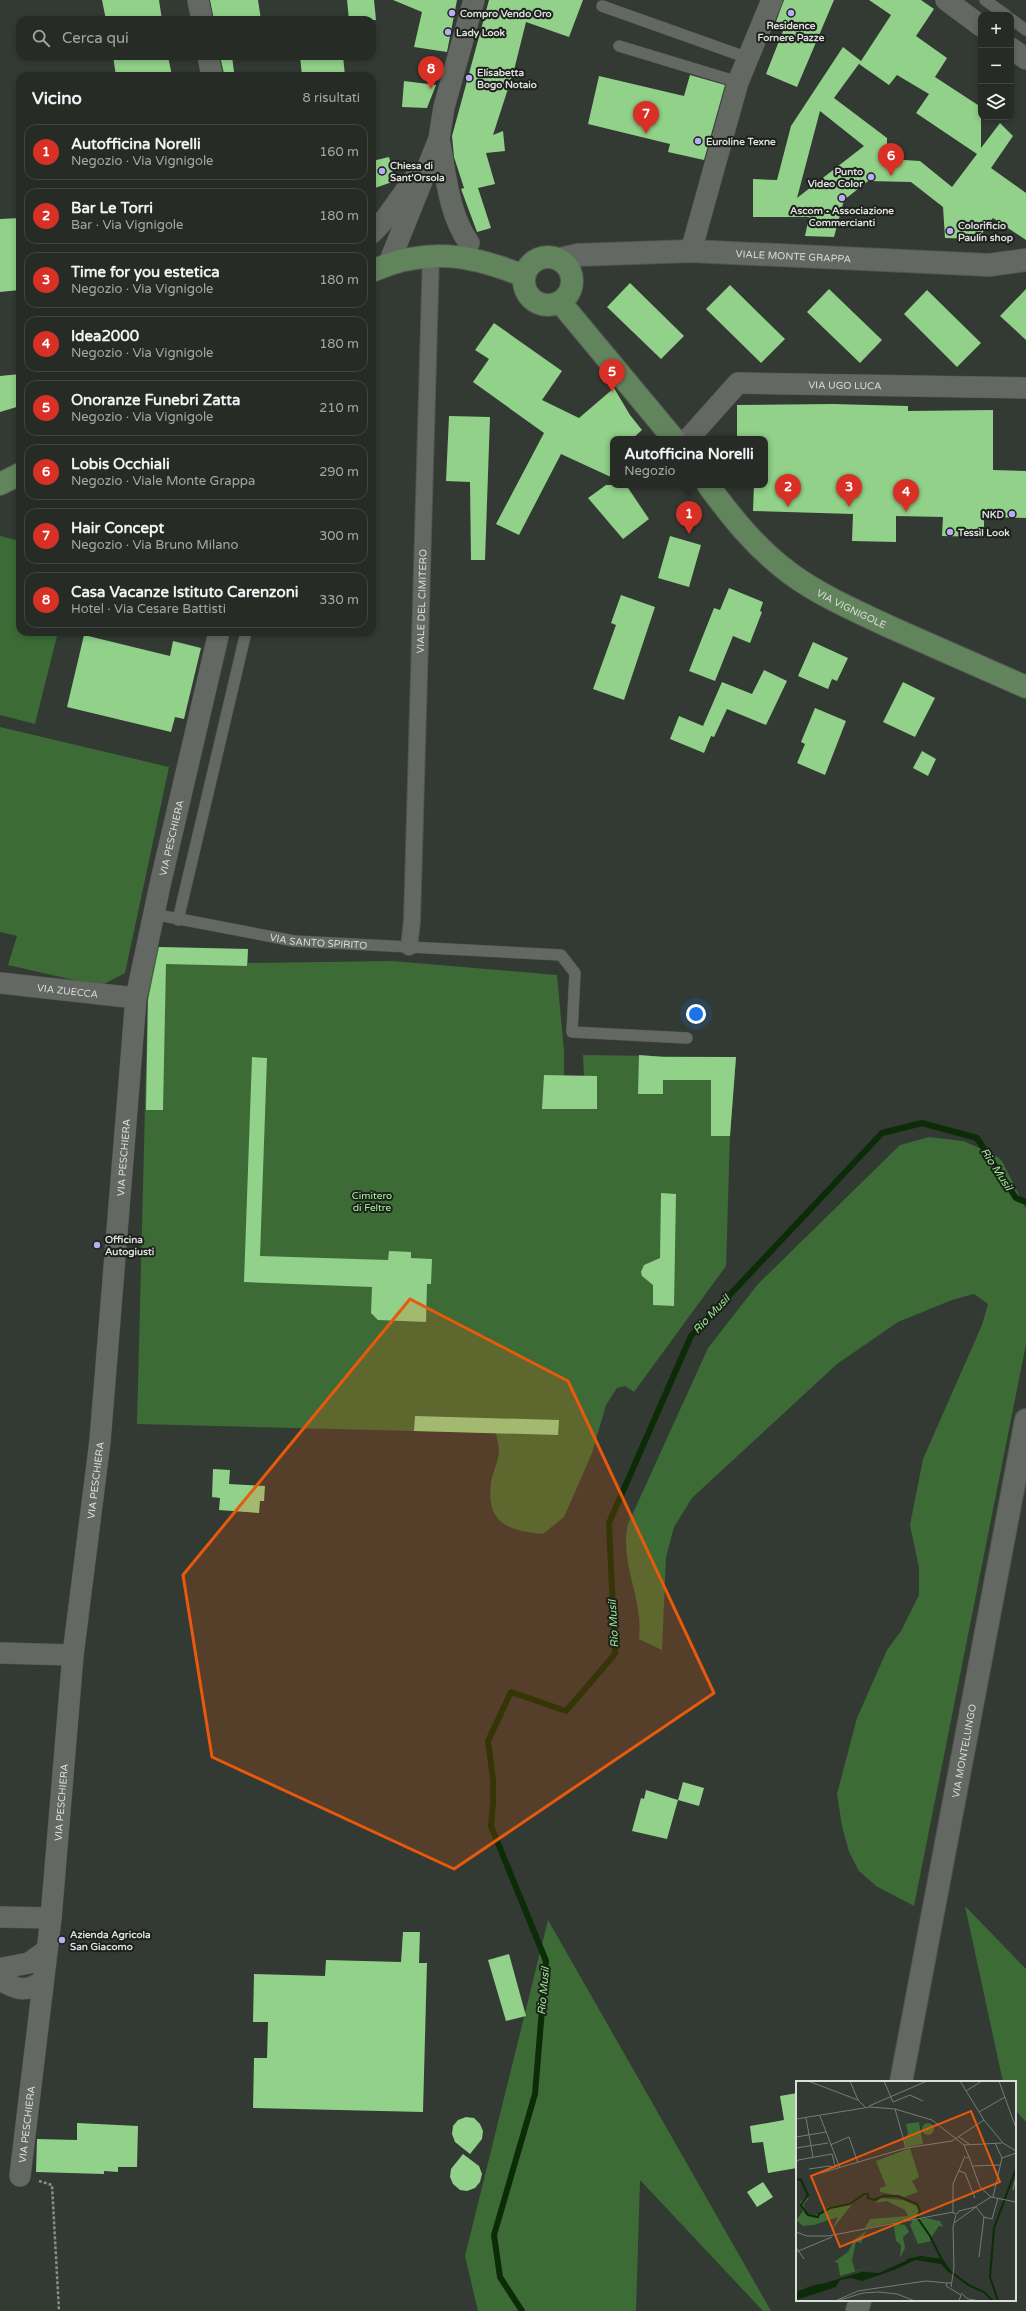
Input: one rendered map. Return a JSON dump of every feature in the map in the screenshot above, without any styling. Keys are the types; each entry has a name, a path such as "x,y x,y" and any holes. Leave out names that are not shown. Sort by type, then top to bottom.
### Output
{"main road":[{"path":"381,267 431,255 449,246 469,243 491,247 527,270"},
{"path":"431,255 466,257 493,264 527,270"},
{"path":"548,256 560,259 570,270 573,285 566,298 560,302 545,305 537,303 526,292 527,270 535,260 548,256"},
{"path":"560,302 672,436"},
{"path":"0,484 16,476"},
{"name":"VIA VIGNIGOLE","path":"710,488 733,518 758,545 790,573 816,590 923,642 1026,687"}],"street":[{"path":"198,0 201,16"},
{"path":"381,267 439,139 444,107 474,0"},
{"path":"691,251 738,82 772,0"},
{"path":"946,0 978,24"},
{"path":"1014,50 1026,59"},
{"path":"209,60 211,72"},
{"path":"376,228 398,202 439,139"},
{"path":"439,139 453,209 462,233 469,243"},
{"name":"VIALE MONTE GRAPPA","path":"560,259 578,255 691,251 989,265 1026,260"},
{"name":"VIALE DEL CIMITERO","path":"409,947 412,921 431,255"},
{"name":"VIA UGO LUCA","path":"691,436 738,383 1026,388"},
{"name":"VIA PESCHIERA","path":"20,2176 51,1918 73,1655 100,1441 136,998 153,914 218,636"},
{"name":"VIA ZUECCA","path":"0,983 136,998"},
{"name":"VIA MONTELUNGO","path":"901,2081 1026,1420"},
{"path":"0,1652 73,1655"},
{"path":"0,1917 51,1918"},
{"path":"43,1981 30,1989 16,1988 1,1972 30,1963 47,1950"},
{"path":"859,2311 860,2301"}],"lane":[{"path":"985,0 1002,12"},
{"path":"602,6 748,58"},
{"path":"1014,21 1026,30"},
{"path":"619,46 738,82"},
{"path":"178,920 245,636"},
{"name":"VIA SANTO SPIRITO","path":"153,914 294,941 561,955 575,973 572,1032 687,1038"}],"path":[{"name":"VIA PESCHIERA","path":"20,2176 52,2185 59,2311"}],"highlighted area":[{"path":"410,1299 568,1381 714,1693 454,1869 212,1757 183,1575"}],"green space":[{"path":"0,536 16,540 16,636 57,636 35,724 0,715"},
{"path":"0,727 169,767 125,973 100,986 8,965 17,936 0,932"},
{"name":"Cimitero di Feltre","path":"149,947 248,949 248,963 392,961 557,975 564,1051 564,1076 584,1076 583,1055 736,1057 730,1136 726,1266 634,1392 625,1386 617,1388 606,1405 592,1453 564,1517 543,1534 509,1527 496,1516 492,1507 490,1496 491,1482 499,1452 496,1433 137,1424"},
{"path":"929,1137 963,1141 994,1154 1002,1161 1026,1209 1026,1344 914,1906 876,1886 859,1871 849,1852 842,1826 837,1794 857,1718 887,1650 901,1631 919,1595 919,1568 910,1525 923,1459 982,1325 988,1304 974,1294 952,1300 898,1322 837,1364 692,1498 674,1527 666,1557 662,1650 639,1639 640,1624 629,1567 626,1538 628,1524 708,1348 758,1284 900,1145"},
{"path":"965,1906 1026,1969 1026,2122 1016,2111 1016,2081 1003,2081"},
{"path":"548,1920 771,2311 763,2311 640,2180 636,2311 478,2311 465,2256"}],"building":[{"path":"102,0 159,0 161,16 105,16"},
{"path":"210,0 258,0 260,16 213,16"},
{"path":"347,0 374,0 376,16 349,16"},
{"path":"393,0 457,0 447,52 414,47 422,12"},
{"path":"489,0 583,0 569,37 526,22 514,70 493,135 503,131 505,151 486,153 495,184 478,188 491,228 477,232 461,189 464,188 454,157 452,136"},
{"path":"784,0 834,0 797,87 766,74 783,31 774,27"},
{"path":"869,0 921,0 934,9 916,36 947,58 935,77 978,105 978,120 981,120 981,148 1000,123 1013,136 991,168 1026,193 1026,240 993,218 978,239 945,238 943,207 911,182 868,181 844,200 834,237 805,236 809,217 753,217 753,179 777,180 791,126 843,47 861,61 891,15","holes":["861,61 859,64 889,85 897,75 929,94 916,113 977,154 952,187 920,161 887,159 887,138 834,98","820,111 864,146 797,198"]},
{"path":"114,60 169,60 171,72 115,72"},
{"path":"221,60 232,60 234,72 224,72"},
{"path":"300,60 343,60 345,72 302,72"},
{"path":"690,75 725,85 704,160 668,152 670,144 588,124 599,76 684,96"},
{"path":"404,81 436,85 427,108 402,107"},
{"name":"Chiesa di Sant'Orsola","path":"389,157 395,181 376,188 376,160"},
{"path":"16,218 16,290 0,292 0,219"},
{"path":"630,283 684,336 661,359 607,307"},
{"path":"730,285 785,339 761,363 706,309"},
{"path":"829,289 882,340 860,363 807,312"},
{"path":"1026,289 1026,340 1000,316"},
{"path":"927,290 981,343 957,367 904,314"},
{"path":"494,323 562,371 542,400 579,418 614,388 630,415 642,430 635,436 610,436 610,477 561,454 519,535 496,524 544,433 473,382 489,359 475,350"},
{"path":"16,374 16,407 0,412 0,376"},
{"path":"833,404 908,406 908,411 993,410 993,470 1026,471 1026,518 984,517 984,537 942,536 943,517 896,516 896,542 852,541 853,514 753,511 754,488 768,488 768,436 737,436 737,405"},
{"path":"449,416 490,417 485,560 471,560 470,482 446,481"},
{"path":"606,485 610,485 610,488 628,488 649,519 623,539 588,498"},
{"path":"670,536 701,545 689,587 658,578"},
{"path":"729,588 763,602 760,611 762,612 750,643 733,636 715,681 689,671 714,608 720,610"},
{"path":"621,595 655,607 624,700 593,689 616,625 611,623"},
{"path":"84,636 170,656 173,641 201,648 184,719 175,717 171,732 67,707"},
{"path":"813,642 848,658 837,681 832,679 828,689 798,676"},
{"path":"764,670 787,681 766,725 727,709 714,737 711,736 704,753 670,739 679,716 703,726 722,682 752,694"},
{"path":"903,682 935,698 915,737 883,722"},
{"path":"815,708 846,721 825,775 797,763 805,744 801,742"},
{"path":"922,751 936,759 928,776 913,768"},
{"path":"159,947 248,949 247,966 166,964 163,1110 146,1110 148,1000"},
{"path":"639,1055 664,1057 736,1057 730,1136 711,1136 711,1080 663,1080 663,1094 638,1094"},
{"path":"252,1057 267,1058 260,1256 388,1260 389,1251 411,1252 411,1258 432,1259 431,1284 427,1284 426,1322 378,1320 371,1313 372,1287 244,1282"},
{"path":"544,1075 597,1076 597,1109 542,1109"},
{"path":"661,1193 676,1194 674,1306 653,1305 653,1285 642,1276 641,1272 644,1265 660,1258"},
{"path":"415,1416 559,1420 558,1435 414,1431"},
{"path":"213,1469 230,1470 229,1484 265,1486 264,1501 260,1501 259,1513 219,1510 220,1498 212,1497"},
{"path":"683,1782 704,1788 699,1806 678,1800"},
{"path":"646,1790 678,1800 667,1839 632,1831 641,1798 644,1799"},
{"path":"403,1932 420,1932 419,1963 427,1963 423,2112 253,2108 254,2058 267,2058 268,2022 253,2022 254,1974 325,1976 326,1960 401,1962"},
{"path":"509,1954 526,2016 506,2021 488,1960"},
{"path":"796,2093 796,2168 768,2173 763,2142 752,2143 750,2126 784,2120 780,2096"},
{"path":"466,2117 474,2118 480,2124 483,2131 482,2139 470,2154 455,2142 452,2134 453,2126 458,2120"},
{"path":"77,2123 138,2126 137,2167 118,2167 118,2172 104,2171 104,2174 36,2172 37,2139 77,2140"},
{"path":"463,2154 479,2166 482,2174 480,2182 475,2188 467,2191 460,2190 453,2184 450,2177 451,2169"},
{"path":"763,2182 773,2197 757,2207 747,2192"}],"waterway":[{"name":"Rio Musil","path":"522,2311 500,2277 494,2235 535,2094 546,1961 491,1826 493,1779 488,1741 511,1692 566,1711 615,1654 609,1523 691,1336 882,1133 922,1123 977,1138 1016,1198 1026,1202"}],"place":[{"name":"Compro Vendo Oro","path":"452,13"},
{"name":"Residence Fornere Pazze","path":"791,13"},
{"name":"Lady Look","path":"448,32"},
{"name":"Elisabetta Bogo Notaio","path":"469,78"},
{"name":"Casa Vacanze Istituto Carenzoni","path":"431,89"},
{"name":"Hair Concept","path":"646,134"},
{"name":"Euroline Texne","path":"698,141"},
{"name":"Chiesa di Sant'Orsola","path":"382,171"},
{"name":"Lobis Occhiali","path":"891,176"},
{"name":"Punto Video Color","path":"871,177"},
{"name":"Ascom - Associazione Commercianti","path":"842,198"},
{"name":"Colorificio Paulin shop","path":"950,231"},
{"name":"Onoranze Funebri Zatta","path":"612,392"},
{"name":"Bar Le Torri","path":"788,507"},
{"name":"Time for you estetica","path":"849,507"},
{"name":"Idea2000","path":"906,512"},
{"name":"NKD","path":"1012,514"},
{"name":"Tessil Look","path":"950,532"},
{"name":"Autofficina Norelli","path":"689,534"},
{"name":"Officina Autogiusti","path":"97,1245"},
{"name":"Azienda Agricola San Giacomo","path":"62,1940"}]}
